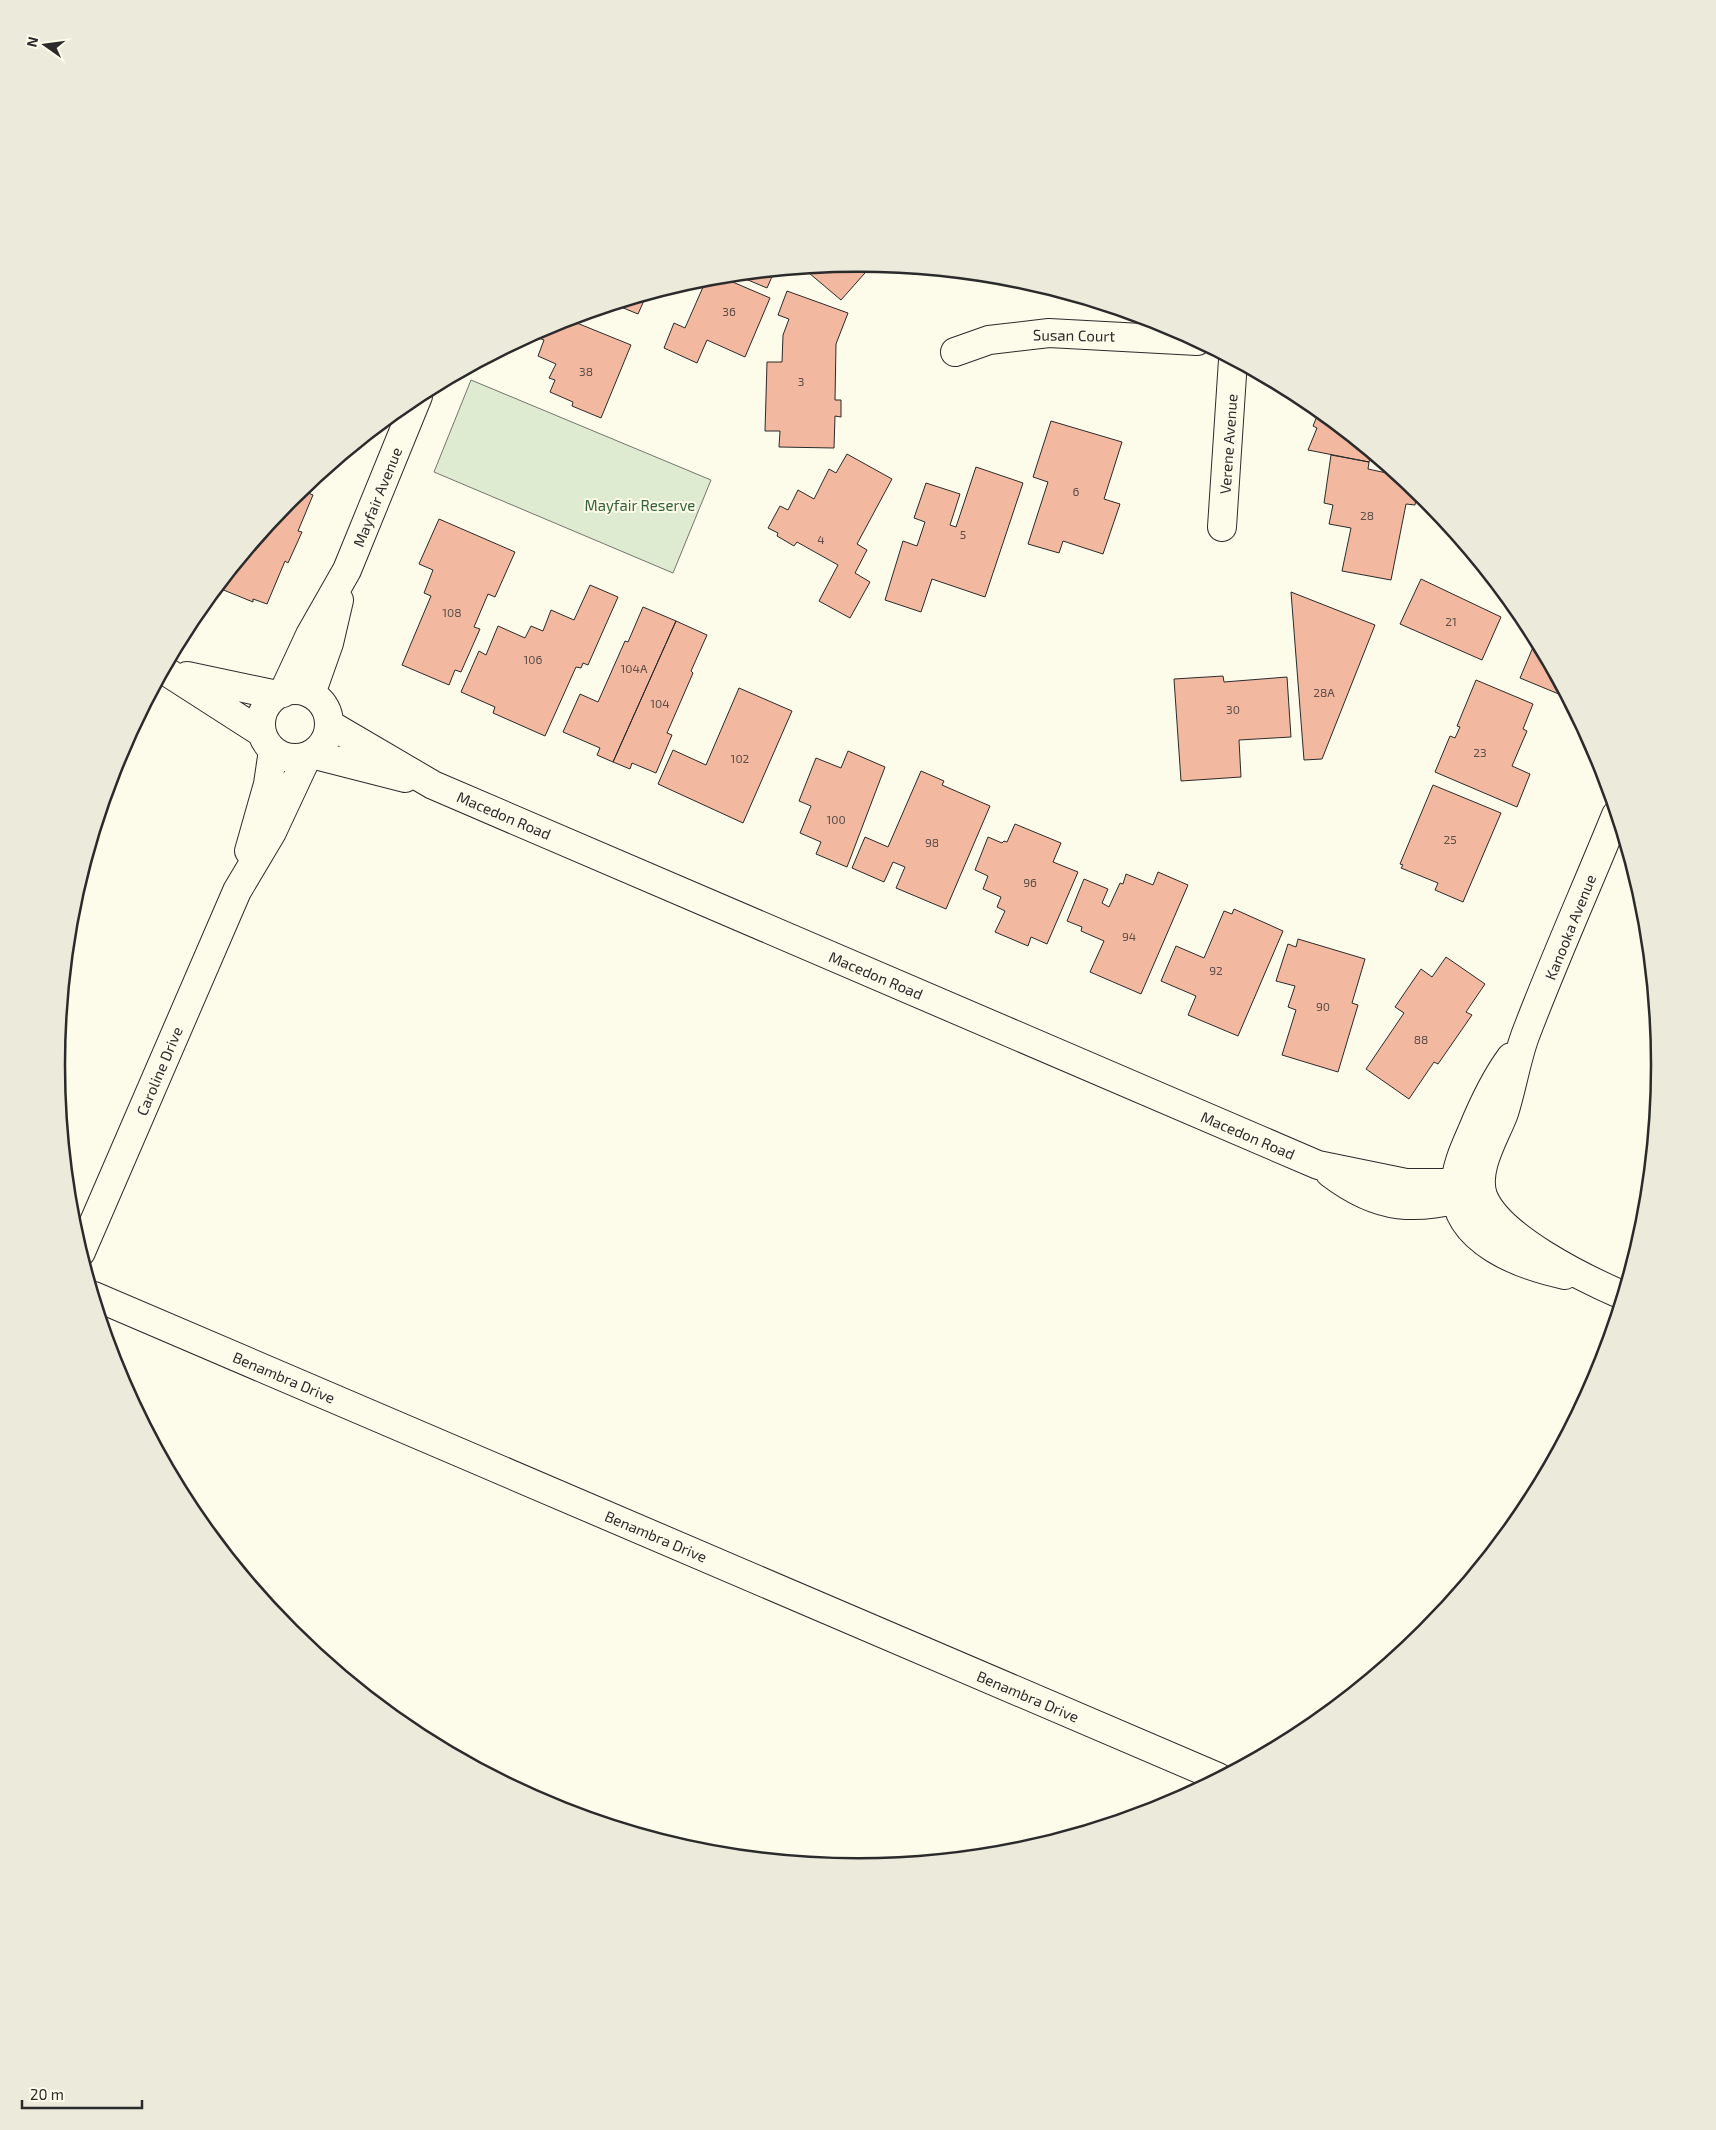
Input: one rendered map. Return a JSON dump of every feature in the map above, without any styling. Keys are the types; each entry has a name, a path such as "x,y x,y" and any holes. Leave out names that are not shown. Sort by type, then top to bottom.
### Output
{"street":[{"name":"Susan Court","path":"954,352 989,340 1049,332 1178,340"},
{"name":"Verene Avenue","path":"1222,526 1233,367"},
{"name":"Mayfair Avenue","path":"280,694 310,635 347,570 413,409"},
{"name":"Mayfair Avenue","path":"311,694 329,643 347,570"},
{"path":"169,671 280,694 301,691 311,694 324,706 329,724 325,742 309,756 289,758 169,672"},
{"path":"268,742 264,712 280,694"},
{"name":"Macedon Road","path":"329,724 433,785 1318,1165 1406,1183 1463,1192"},
{"name":"Caroline Drive","path":"85,1242 237,891 268,784 268,742"},
{"name":"Caroline Drive","path":"237,891 272,832 309,756"},
{"name":"Macedon Road","path":"309,756 433,785"},
{"name":"Kanooka Avenue","path":"1463,1192 1486,1157 1504,1112 1524,1038 1613,823"},
{"path":"1463,1192 1496,1217 1508,1229 1586,1279 1617,1293"},
{"name":"Benambra Drive","path":"101,1299 1212,1774"}],"green space":[{"name":"Mayfair Reserve","path":"471,380 711,480 673,573 434,472"}],"building":[{"path":"866,272 841,300 810,274"},
{"path":"772,277 767,288 748,280"},
{"path":"733,282 770,298 745,357 707,340 697,363 664,348 674,323 685,328 703,287"},
{"path":"787,291 848,313 836,344 835,400 841,400 841,417 835,416 834,448 779,447 780,431 765,431 767,362 782,362 783,335 789,319 778,315"},
{"path":"643,302 638,314 623,308"},
{"path":"578,323 631,345 601,418 572,406 573,402 550,392 555,380 549,378 556,364 538,356 544,340 540,339"},
{"path":"1316,418 1370,460 1369,462 1308,450 1317,428 1313,426"},
{"path":"1051,421 1122,442 1104,499 1120,504 1103,554 1063,541 1059,553 1028,544 1048,482 1033,477"},
{"path":"847,454 892,479 857,544 867,550 855,573 870,582 850,618 819,601 838,565 797,542 794,546 777,536 778,533 768,528 780,506 788,510 798,490 814,499 829,469 836,473"},
{"path":"1331,455 1369,462 1368,469 1385,473 1416,501 1415,505 1406,504 1391,580 1342,571 1351,528 1329,524 1333,505 1324,503"},
{"path":"976,467 1023,483 985,597 932,579 921,612 885,600 903,541 917,546 925,522 914,518 926,483 960,494 950,525 956,527"},
{"path":"309,493 313,495 298,531 302,532 288,563 285,561 267,604 253,599 253,602 223,590 262,542 297,504"},
{"path":"439,519 515,552 495,597 488,594 474,627 480,629 461,672 455,670 449,685 402,665 431,596 424,593 433,570 419,564"},
{"path":"1421,579 1501,617 1482,660 1400,624"},
{"path":"590,585 618,597 588,665 583,663 581,668 576,667 545,736 493,713 495,707 461,692 479,651 486,655 498,626 525,638 531,626 543,631 551,610 574,620"},
{"path":"1291,592 1375,625 1322,759 1304,760"},
{"path":"643,607 676,621 613,762 597,755 600,748 563,732 580,694 598,702 625,641 628,642"},
{"path":"676,621 707,635 667,733 672,735 656,773 632,763 630,769 613,762"},
{"path":"1532,649 1558,694 1520,678"},
{"path":"1223,676 1224,682 1287,677 1291,737 1239,740 1241,777 1181,781 1174,679"},
{"path":"1476,680 1533,704 1523,729 1527,731 1512,766 1530,774 1517,807 1435,772 1450,736 1455,738 1460,727 1457,726"},
{"path":"739,688 792,711 743,823 658,784 673,750 706,765"},
{"path":"848,751 885,767 847,867 816,854 821,842 800,833 811,806 799,801 816,758 841,768"},
{"path":"921,771 944,781 942,785 990,806 946,909 896,888 905,867 893,862 884,882 852,868 865,837 888,847"},
{"path":"1433,785 1501,813 1463,902 1435,890 1438,883 1401,868 1403,865 1400,864"},
{"path":"1015,824 1061,843 1053,862 1078,872 1047,944 1031,937 1028,946 995,932 1005,911 997,907 1001,897 983,889 988,876 975,870 988,837 1002,843 1004,841 1007,842"},
{"path":"1158,872 1188,885 1141,994 1090,972 1104,941 1081,931 1082,927 1067,921 1084,879 1108,889 1102,903 1109,907 1120,883 1123,884 1126,874 1153,885"},
{"path":"1234,909 1283,931 1238,1036 1188,1015 1196,996 1161,981 1176,946 1204,958 1224,911 1232,914"},
{"path":"1298,939 1365,959 1352,1003 1358,1005 1338,1072 1282,1055 1296,1010 1288,1007 1295,986 1276,981 1288,944 1296,947"},
{"path":"1446,957 1485,984 1466,1012 1472,1015 1438,1064 1434,1062 1409,1099 1366,1069 1404,1013 1395,1007 1421,969 1432,977"}]}
